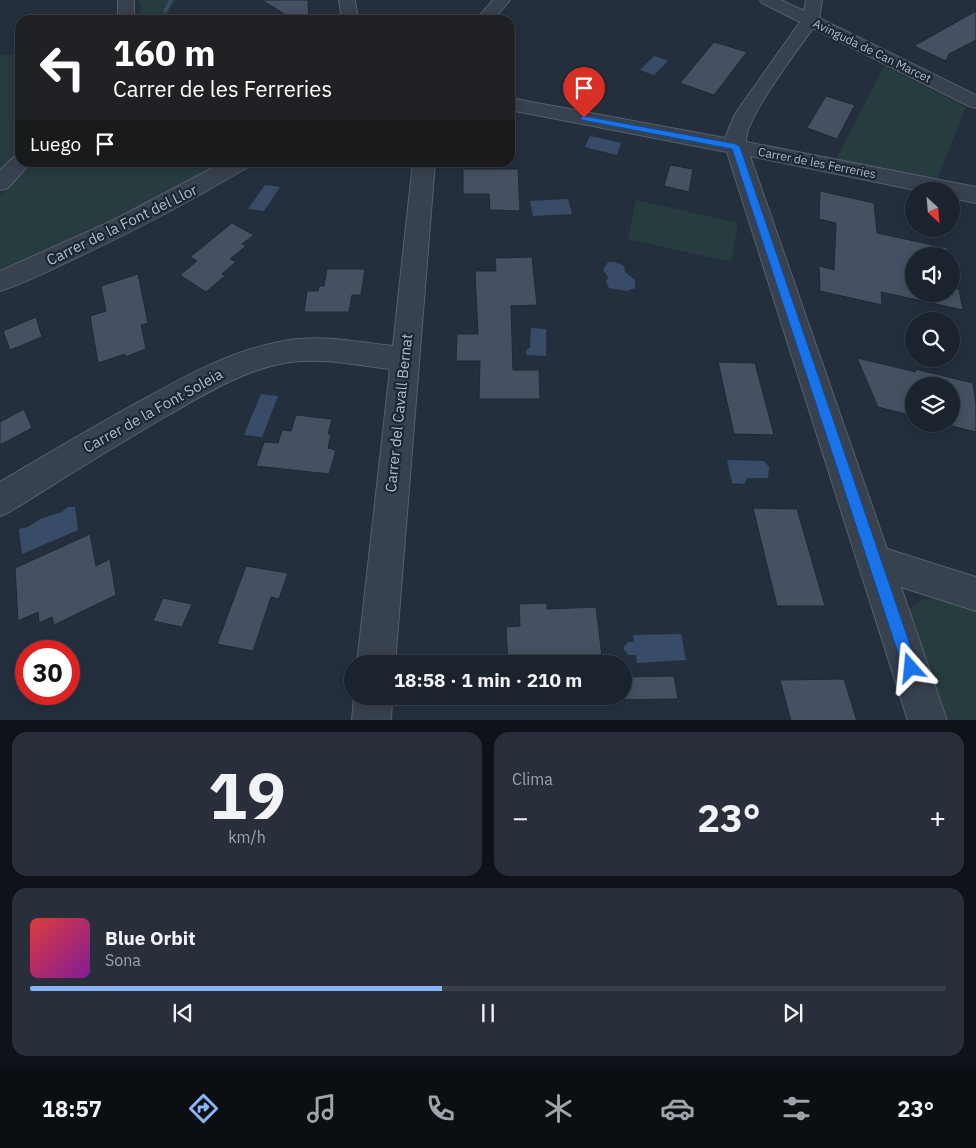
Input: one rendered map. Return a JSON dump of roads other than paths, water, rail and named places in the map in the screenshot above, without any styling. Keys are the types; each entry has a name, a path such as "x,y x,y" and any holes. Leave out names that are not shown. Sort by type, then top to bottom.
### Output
{"street":[{"path":"126,0 126,15"},
{"path":"347,0 349,15"},
{"path":"488,15 502,0"},
{"name":"Avinguda de Can Marcet","path":"768,0 976,102"},
{"path":"814,0 810,20 745,114 735,135 736,147 928,720"},
{"name":"Carrer de les Ferreries","path":"515,105 976,195"},
{"path":"0,183 16,167"},
{"name":"Carrer de la Font del Llor","path":"0,281 134,222 185,196 233,167"},
{"name":"Carrer del Cavall Bernat","path":"377,655 424,167"},
{"name":"Carrer de la Font Soleia","path":"0,500 129,422 213,375 248,361 284,352 313,349 405,359"},
{"path":"876,563 936,580 976,594"},
{"path":"371,720 372,705"}],"water":[{"path":"654,56 668,61 654,75 640,70"},
{"path":"590,136 621,143 617,155 585,147"},
{"path":"265,185 280,187 264,211 248,209"},
{"path":"568,199 572,214 533,216 530,201"},
{"path":"608,262 615,262 624,266 625,272 635,280 635,288 627,291 609,288 606,282 608,277 603,270"},
{"path":"531,328 546,329 546,356 526,355 527,349 530,348"},
{"path":"261,394 278,396 262,437 244,435"},
{"path":"727,460 764,461 769,467 768,478 747,478 744,484 732,483"},
{"path":"68,507 75,507 78,530 22,554 19,529 28,527 40,519 62,512"},
{"path":"681,634 686,660 637,663 636,655 628,655 623,648 628,642 634,642 633,635"}],"waterway":[{"path":"165,11 171,0"}]}
